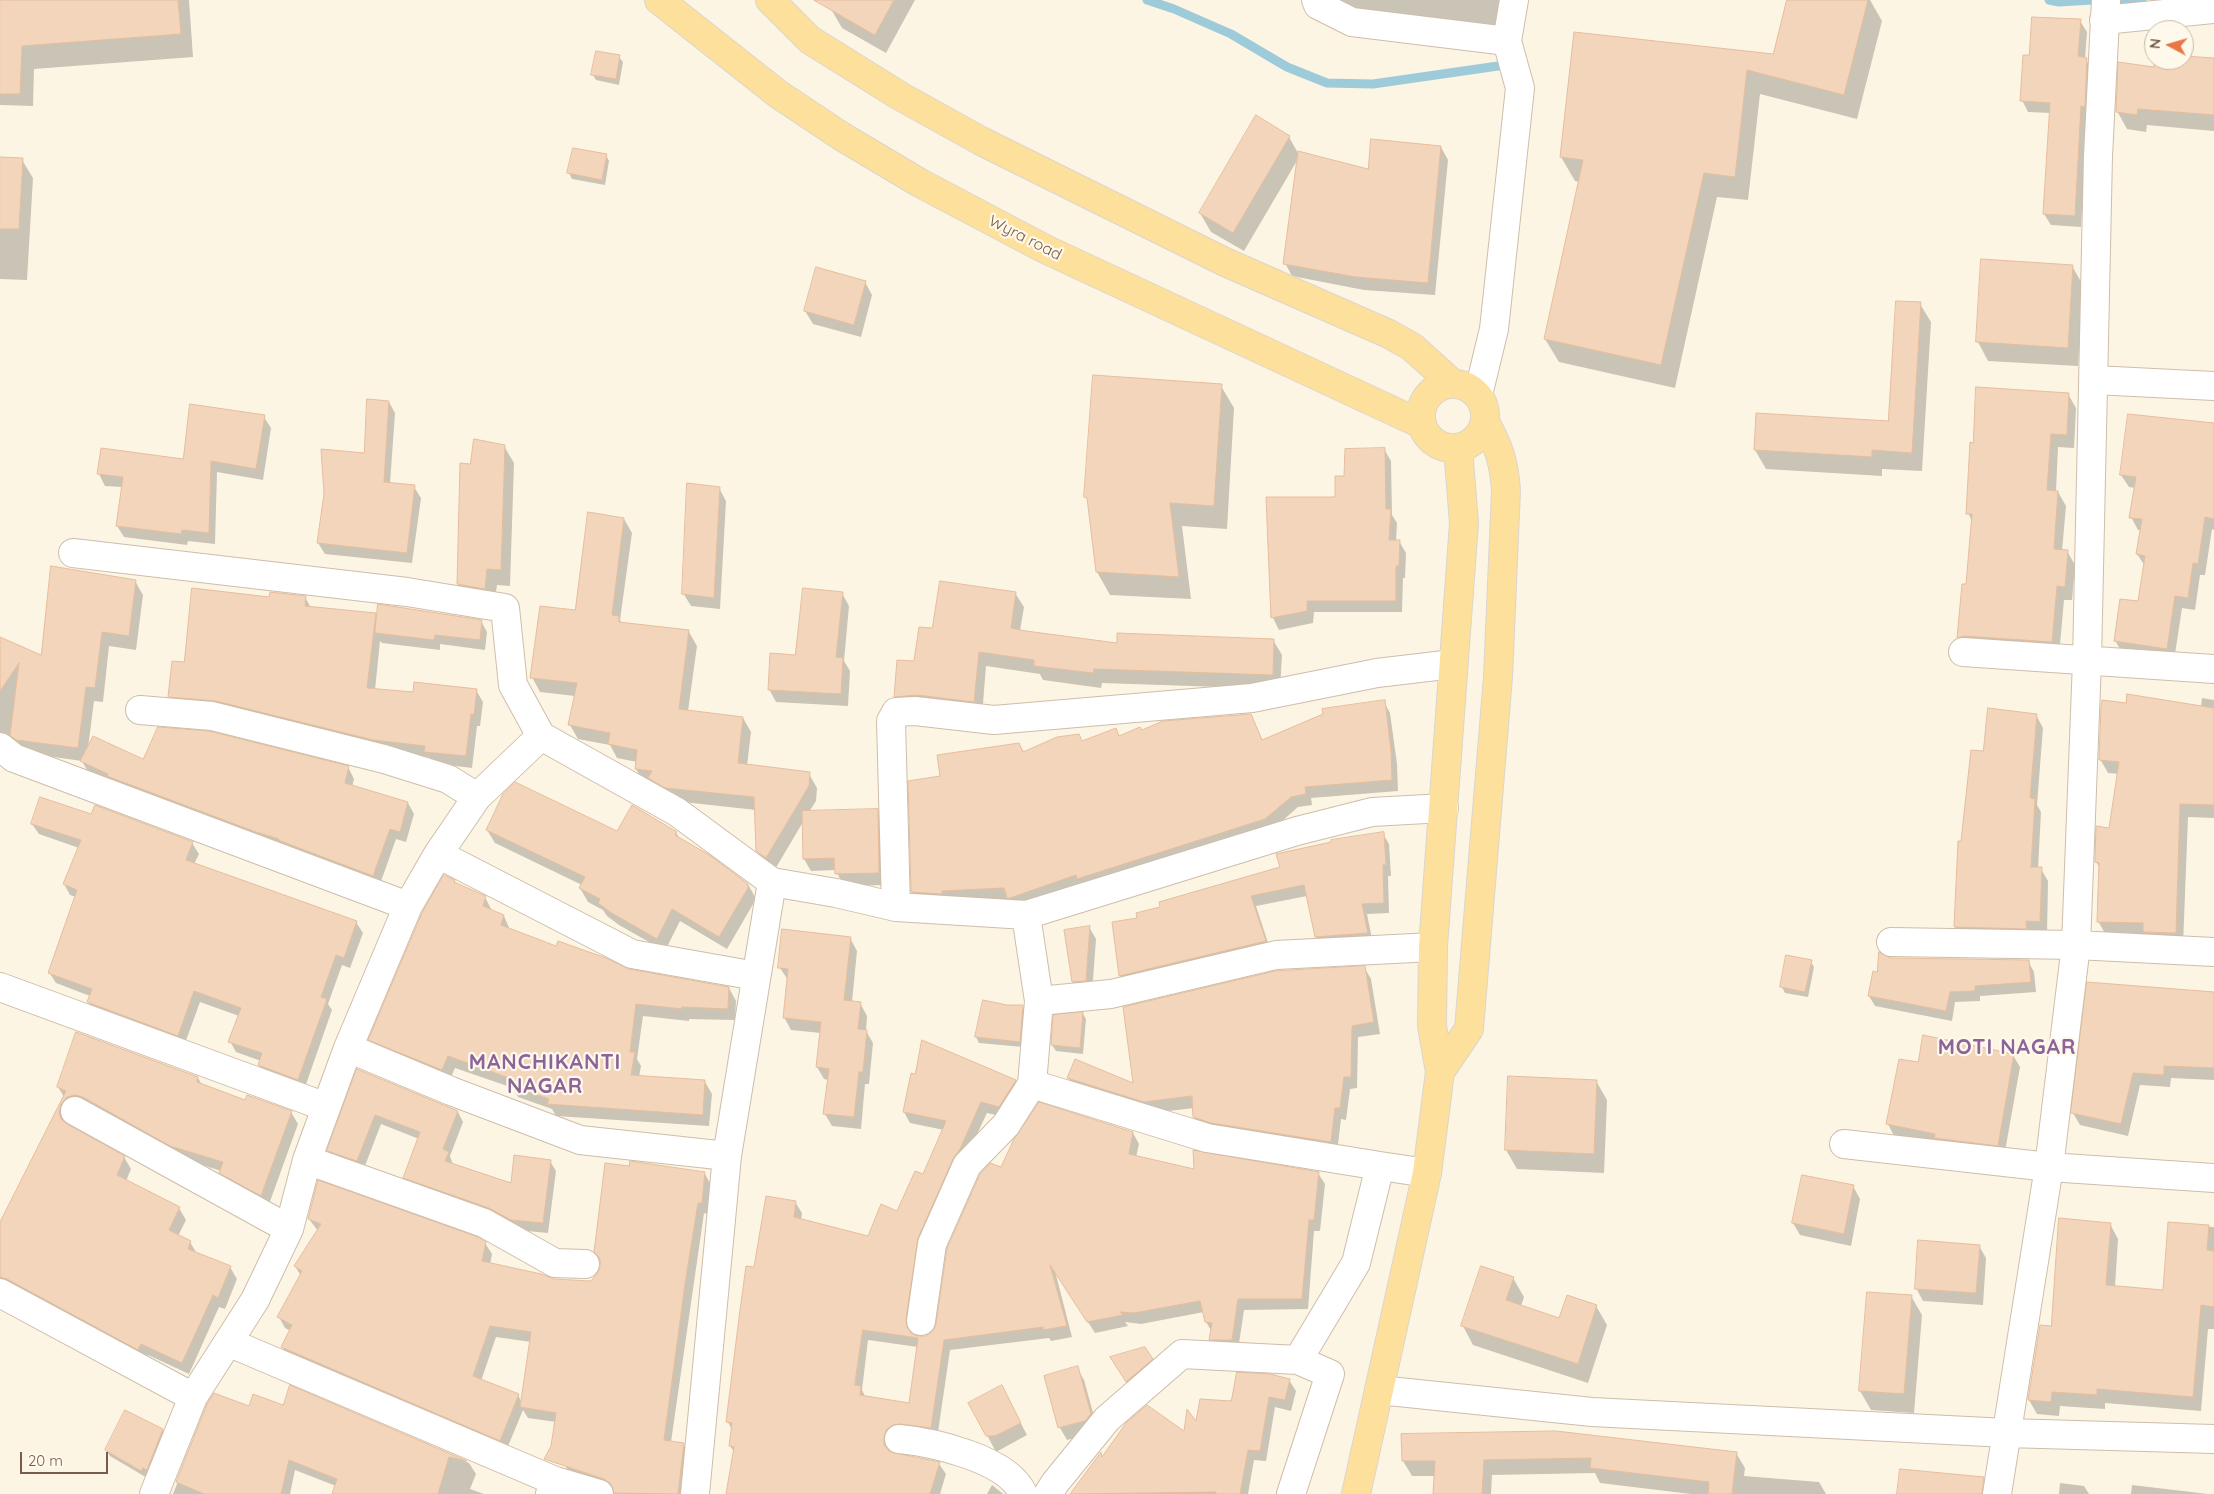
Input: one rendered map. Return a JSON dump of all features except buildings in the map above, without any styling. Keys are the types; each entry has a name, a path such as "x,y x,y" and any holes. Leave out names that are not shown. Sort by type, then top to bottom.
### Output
{"main road":[{"name":"Wyra road","path":"659,0 778,94 841,136 920,183 1045,249 1421,424"},
{"path":"770,0 810,40 900,96 981,141 1225,262 1389,334 1412,347 1452,383"},
{"path":"1452,383 1466,386 1478,395 1484,408 1485,422 1480,434 1470,444 1458,448 1442,447 1429,439 1421,424 1420,410 1426,396 1438,387 1452,383"},
{"path":"1440,1072 1469,1029 1498,677 1506,490 1504,462 1497,442 1485,422"},
{"path":"1356,1494 1427,1172 1440,1072 1432,1026 1433,947 1464,523 1458,448"}],"street":[{"path":"1316,0 1318,5 1352,22 1507,41"},
{"path":"1478,395 1494,329 1520,88 1507,41 1514,0"},
{"path":"1997,1494 2050,1166 2076,945 2087,661 2098,156 2105,10 2214,9"},
{"path":"2094,380 2214,386"},
{"path":"73,553 407,592 505,608 513,685 541,736 677,812 772,882 836,893 896,907 1026,915 1297,831 1372,812 1444,808"},
{"path":"1963,652 2214,669"},
{"path":"896,907 891,721 896,712 915,711 994,720 1252,698 1377,673 1453,664"},
{"path":"140,710 212,716 384,759 448,779 477,797"},
{"path":"159,1492 193,1397 255,1300 289,1229 307,1160 326,1107 348,1048 408,906 438,854 477,797 541,736"},
{"path":"0,747 14,758 408,906"},
{"path":"438,854 632,954 756,976"},
{"path":"695,1494 728,1156 772,882"},
{"path":"920,1321 932,1244 966,1165 1006,1125 1032,1084 1039,1002 1026,915"},
{"path":"1891,942 2076,945 2214,952"},
{"path":"1039,1002 1111,994 1276,955 1433,947"},
{"path":"0,987 326,1107"},
{"path":"348,1048 450,1091 580,1140 728,1156"},
{"path":"1032,1084 1207,1138 1427,1172"},
{"path":"75,1111 289,1229"},
{"path":"1844,1144 2050,1166 2214,1178"},
{"path":"307,1160 484,1223 555,1264 585,1264"},
{"path":"1298,1360 1356,1263 1380,1166"},
{"path":"0,1293 193,1397"},
{"path":"228,1342 552,1488 599,1494"},
{"path":"1048,1494 1106,1419 1182,1354 1298,1360 1330,1374 1291,1494"},
{"path":"1379,1390 1592,1412 2007,1433 2214,1439"},
{"path":"899,1439 920,1440 972,1455 1004,1472 1023,1494"}],"waterway":[{"path":"1147,0 1174,9 1231,34 1287,67 1327,83 1373,84 1505,65"},
{"path":"2049,0 2059,2 2093,0"},
{"path":"2114,0 2136,2 2142,0"}],"district":[{"name":"MOTI NAGAR","path":"2007,1048"},
{"name":"MANCHIKANTI NAGAR","path":"545,1075"}]}
